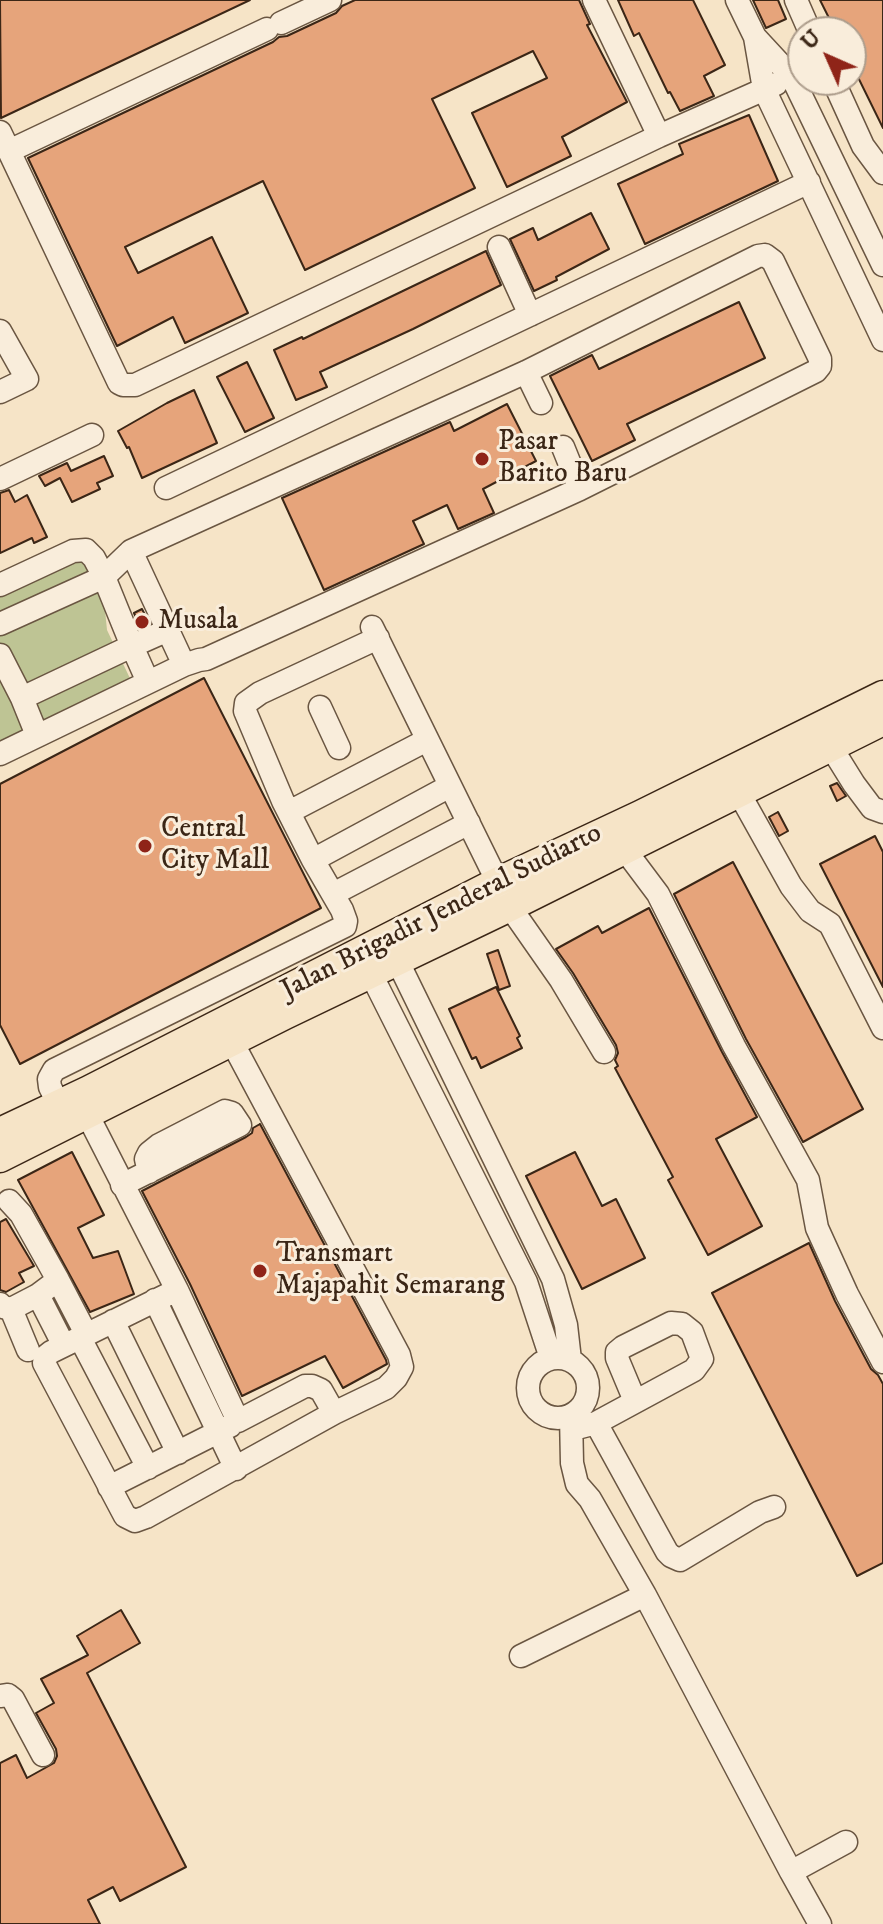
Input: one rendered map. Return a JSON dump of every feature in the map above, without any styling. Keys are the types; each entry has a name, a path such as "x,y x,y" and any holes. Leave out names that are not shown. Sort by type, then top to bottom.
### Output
{"main road":[{"name":"Jalan Brigadir Jenderal Sudiarto","path":"0,1132 262,1003 497,882 883,695"},
{"name":"Jalan Brigadir Jenderal Sudiarto","path":"0,1158 883,721"}],"lane":[{"path":"330,0 5,142 119,383 135,385 659,136 787,79"},
{"path":"594,0 659,136"},
{"path":"737,0 755,37 764,89 883,340"},
{"path":"755,37 787,72"},
{"path":"801,96 883,265"},
{"path":"840,96 863,146 883,173"},
{"path":"166,488 809,182"},
{"path":"499,247 530,315"},
{"path":"0,624 104,577 131,551 526,372 758,256 765,255 773,261 818,352 820,366 816,371 580,489 206,659 184,665 0,754"},
{"path":"0,331 27,379 0,392"},
{"path":"526,372 541,403"},
{"path":"0,479 92,435"},
{"path":"563,447 580,489"},
{"path":"0,585 73,551 86,550 104,577 148,682"},
{"path":"131,551 184,665"},
{"path":"12,690 168,630"},
{"path":"59,1105 50,1087 49,1079 54,1070 345,926 342,910 289,812 245,711 246,703 260,693 375,632 510,907 561,980 604,1052"},
{"path":"0,655 12,690 37,735"},
{"path":"320,707 339,748"},
{"path":"289,812 427,740"},
{"path":"831,747 872,808 883,812"},
{"path":"313,860 450,786"},
{"path":"739,793 791,886 810,911 830,924 883,1028"},
{"path":"333,894 469,823"},
{"path":"625,850 658,894 734,1046 808,1180 817,1228 883,1362"},
{"path":"397,960 553,1279 566,1325 561,1359"},
{"path":"371,974 526,1282 561,1359 583,1371 588,1386 585,1402 572,1422 572,1463 577,1484 590,1499 645,1595 820,1924"},
{"path":"177,1290 113,1321 75,1335 46,1356 44,1363 125,1516 135,1521 386,1388 402,1367 399,1355 232,1042"},
{"path":"122,1185 149,1172 146,1159 159,1145 225,1111 232,1113 240,1125 268,1111"},
{"path":"87,1114 177,1290 238,1421"},
{"path":"3,1198 21,1214 58,1280 75,1335 148,1468"},
{"path":"28,1350 5,1307 38,1295 58,1280"},
{"path":"38,1295 75,1335"},
{"path":"155,1300 236,1469"},
{"path":"113,1321 178,1453"},
{"path":"561,1359 540,1363 532,1372 528,1394 541,1414 572,1422 596,1423 635,1401"},
{"path":"109,1487 305,1386 321,1390 334,1413"},
{"path":"596,1423 671,1556 680,1560 760,1512 774,1507"},
{"path":"521,1656 645,1595"},
{"path":"0,1696 8,1695 13,1699 43,1755"},
{"path":"791,1872 846,1842"}],"green space":[{"path":"77,542 105,610 107,630 136,691 0,759 0,579"}],"building":[{"path":"0,0 250,0 1,118"},
{"path":"355,0 579,0 590,24 587,25 627,102 562,137 571,156 507,187 472,113 547,78 533,51 432,99 475,188 305,270 263,181 125,247 138,273 212,237 248,313 185,343 173,317 117,346 28,158 279,37 336,13"},
{"path":"618,0 693,0 725,65 704,76 714,96 680,111 639,33 634,36"},
{"path":"753,0 778,0 786,19 766,28"},
{"path":"820,0 883,0 883,128 867,96 867,16 828,16"},
{"path":"749,115 778,181 645,244 618,184 683,154 679,144"},
{"path":"591,213 609,249 534,291 510,239 533,228 538,240"},
{"path":"486,251 501,285 320,372 327,387 296,400 274,350"},
{"path":"739,302 765,358 627,424 635,440 592,461 550,376 592,355 599,369"},
{"path":"247,362 274,418 245,432 217,377"},
{"path":"194,390 217,443 142,478 129,447 118,431"},
{"path":"507,404 536,461 483,489 494,513 458,529 447,505 413,521 424,544 324,590 282,498 450,422 454,431"},
{"path":"104,456 113,476 97,483 100,489 72,502 60,478 45,486 39,476 67,463 71,471"},
{"path":"9,490 15,502 27,495 47,537 34,543 32,538 0,553 0,493"},
{"path":"142,609 149,623 140,627 134,613"},
{"name":"Central City Mall","path":"204,678 321,908 20,1064 0,1025 0,784"},
{"path":"837,783 846,796 837,801 830,786"},
{"path":"778,812 788,831 779,836 769,817"},
{"path":"875,836 883,852 883,987 820,864"},
{"path":"733,862 863,1109 803,1142 746,1039 674,894"},
{"path":"649,908 757,1117 716,1139 762,1226 708,1255 668,1180 673,1177 615,1068 618,1066 615,1060 618,1053 616,1045 556,949 598,926 602,933"},
{"path":"498,950 510,986 499,990 487,954"},
{"path":"496,987 520,1036 517,1038 522,1048 481,1068 476,1057 472,1059 449,1009"},
{"name":"Transmart Majapahit Semarang","path":"260,1124 386,1360 387,1364 343,1388 325,1356 242,1396 142,1191 246,1137"},
{"path":"72,1152 104,1215 78,1228 93,1258 118,1251 134,1294 90,1312 18,1180"},
{"path":"575,1152 602,1206 616,1199 645,1258 582,1289 526,1176"},
{"path":"6,1219 34,1266 19,1273 24,1282 6,1292 0,1290 0,1222"},
{"path":"809,1243 835,1301 871,1369 883,1384 883,1563 857,1576 712,1293"},
{"path":"121,1610 140,1643 87,1673 186,1867 120,1901 113,1887 88,1900 100,1924 0,1924 0,1763 16,1755 27,1778 54,1763 56,1749 36,1713 54,1703 41,1679 88,1655 77,1636"}],"place":[{"name":"Pasar Barito Baru","path":"482,459"},
{"name":"Musala","path":"142,622"},
{"name":"Central City Mall","path":"145,846"},
{"name":"Transmart Majapahit Semarang","path":"260,1271"}]}
